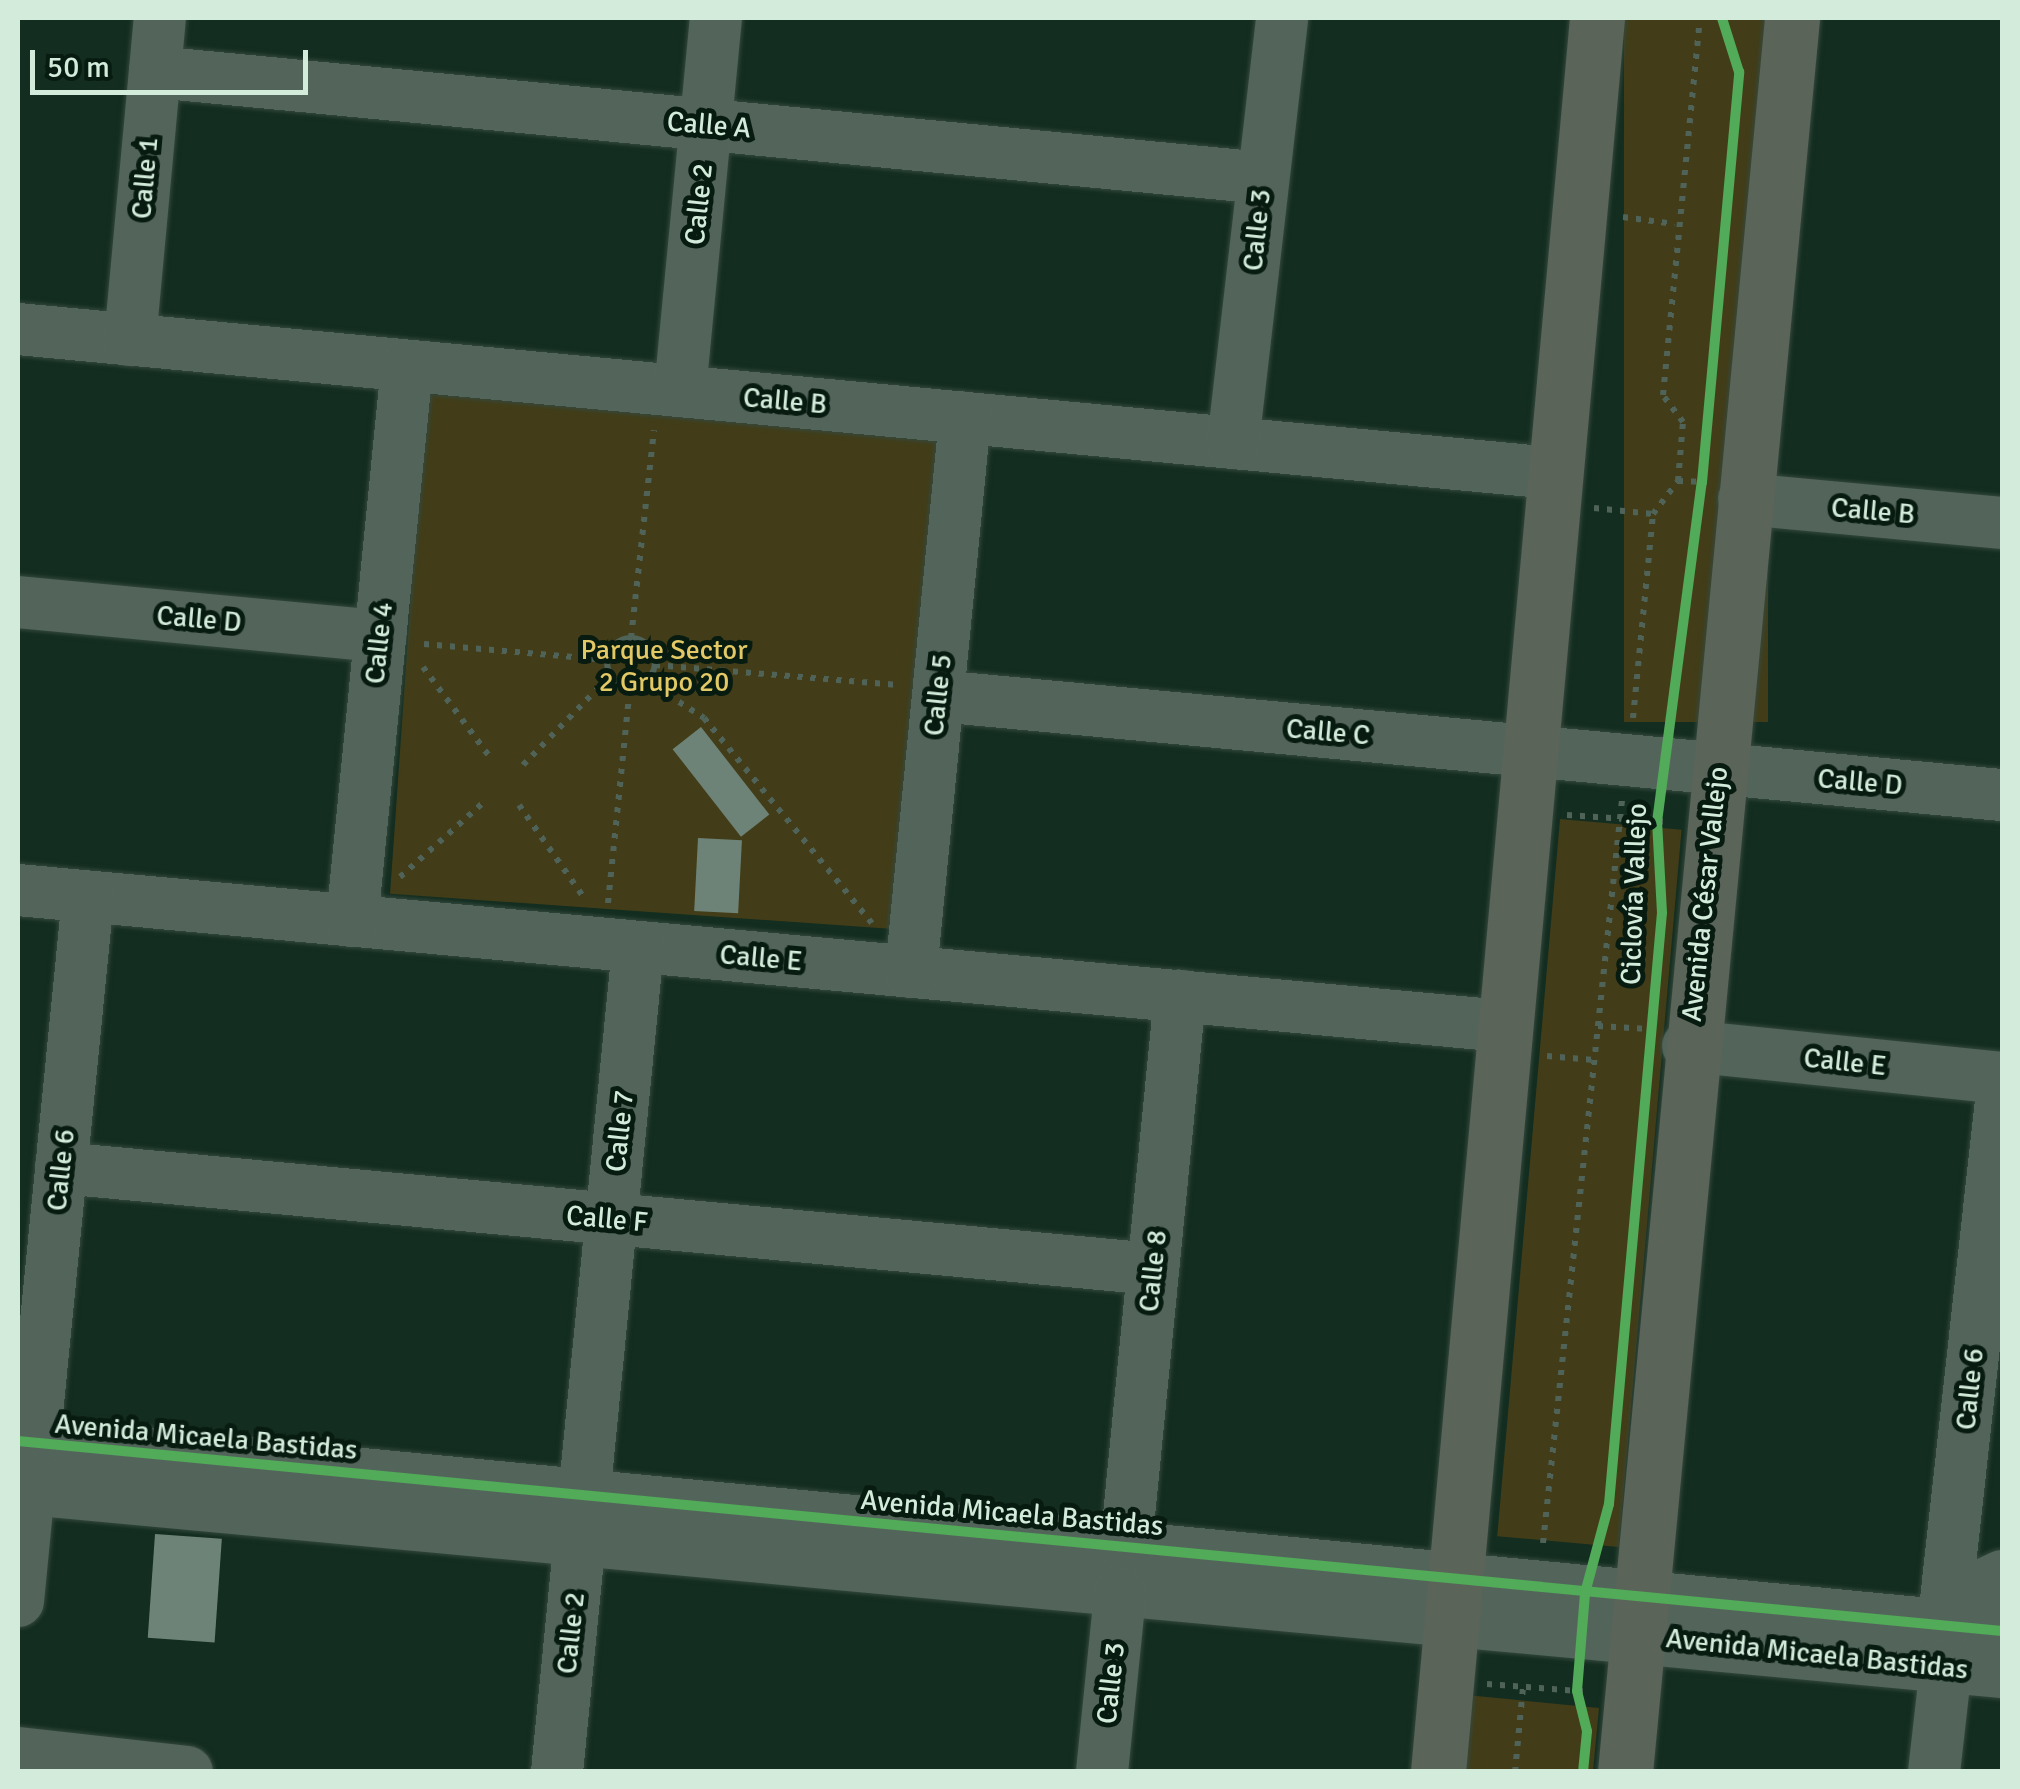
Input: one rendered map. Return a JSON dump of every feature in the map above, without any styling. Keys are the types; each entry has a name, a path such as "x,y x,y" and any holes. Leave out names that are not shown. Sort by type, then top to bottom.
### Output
{"main road":[{"path":"1438,1772 1517,1040 1521,811 1526,750 1567,490 1597,18"},
{"name":"Avenida César Vallejo","path":"1625,1772 1606,1700 1638,1618 1662,1035 1712,825 1718,769 1722,500 1792,18"}],"street":[{"name":"Calle 1","path":"130,340 160,18"},
{"name":"Calle 2","path":"680,392 716,18"},
{"name":"Calle 3","path":"1233,443 1282,18"},
{"name":"Calle A","path":"155,72 1263,178"},
{"name":"Calle B","path":"18,329 1233,443 1567,490"},
{"name":"Calle 4","path":"352,921 388,639 406,366"},
{"name":"Calle 5","path":"898,955 915,689 965,418"},
{"name":"Calle B","path":"1722,500 2002,523"},
{"name":"Calle D","path":"18,602 388,639"},
{"name":"Calle C","path":"915,689 1718,769"},
{"name":"Calle D","path":"1718,769 2002,795"},
{"name":"Calle E","path":"18,890 352,921 624,925 898,955 1517,1040"},
{"name":"Calle 6","path":"24,1465 61,1168 88,896"},
{"name":"Calle 7","path":"582,1518 612,1220 624,925"},
{"name":"Calle 8","path":"1123,1570 1180,996"},
{"name":"Calle E","path":"1662,1035 2002,1078"},
{"name":"Calle 6","path":"1976,1634 2002,1092"},
{"name":"Calle F","path":"61,1168 1153,1269"},
{"name":"Avenida Micaela Bastidas","path":"24,1465 1638,1618 1976,1634"},
{"path":"18,1600 24,1465"},
{"name":"Calle 2","path":"557,1772 582,1518"},
{"name":"Calle 3","path":"1102,1772 1123,1570"},
{"path":"1934,1772 1976,1634 2002,1576"},
{"name":"Avenida Micaela Bastidas","path":"1454,1599 1582,1632 1638,1618"},
{"path":"18,1753 187,1772"}],"path":[{"path":"1541,1558 1620,819 1644,762 1654,514 1678,481 1683,422 1663,395 1675,224 1700,18"},
{"path":"1612,216 1675,224"},
{"path":"388,639 607,660 631,638 656,420 636,418"},
{"path":"1703,462 1722,500"},
{"path":"1567,490 1654,514"},
{"path":"631,638 646,643 655,665"},
{"path":"388,639 492,760"},
{"path":"607,660 610,676"},
{"path":"655,665 915,689"},
{"path":"610,676 630,686 646,680 655,665"},
{"path":"523,764 610,676"},
{"path":"646,680 704,718 898,955"},
{"path":"574,910 594,912 624,925 630,686"},
{"path":"352,921 485,802"},
{"path":"519,804 594,912"},
{"path":"1521,811 1712,825"},
{"path":"886,918 898,955"},
{"path":"864,936 898,955"},
{"path":"1517,1040 1594,1060"},
{"path":"1577,1691 1582,1632"},
{"path":"1446,1680 1577,1691 1606,1700"},
{"path":"1515,1772 1522,1686"},
{"path":"1577,1691 1606,1700"}],"green space":[{"path":"1624,18 1768,18 1768,722 1624,722"},
{"name":"Parque Sector 2 Grupo 20","path":"425,394 946,430 911,930 390,894"},
{"path":"1560,819 1682,830 1619,1547 1497,1536"},
{"path":"1466,1695 1599,1708 1593,1771 1459,1772"}],"building":[{"path":"701,727 769,814 741,837 673,749"},
{"path":"698,838 742,840 738,913 694,911"},
{"path":"155,1534 222,1539 215,1642 148,1638"}],"cycle path":[{"name":"Ciclovía Vallejo","path":"1583,1772 1587,1731 1577,1691 1585,1593 1609,1504 1662,913 1657,822 1702,482 1739,72 1722,18"},
{"path":"18,1441 2002,1631"}]}
